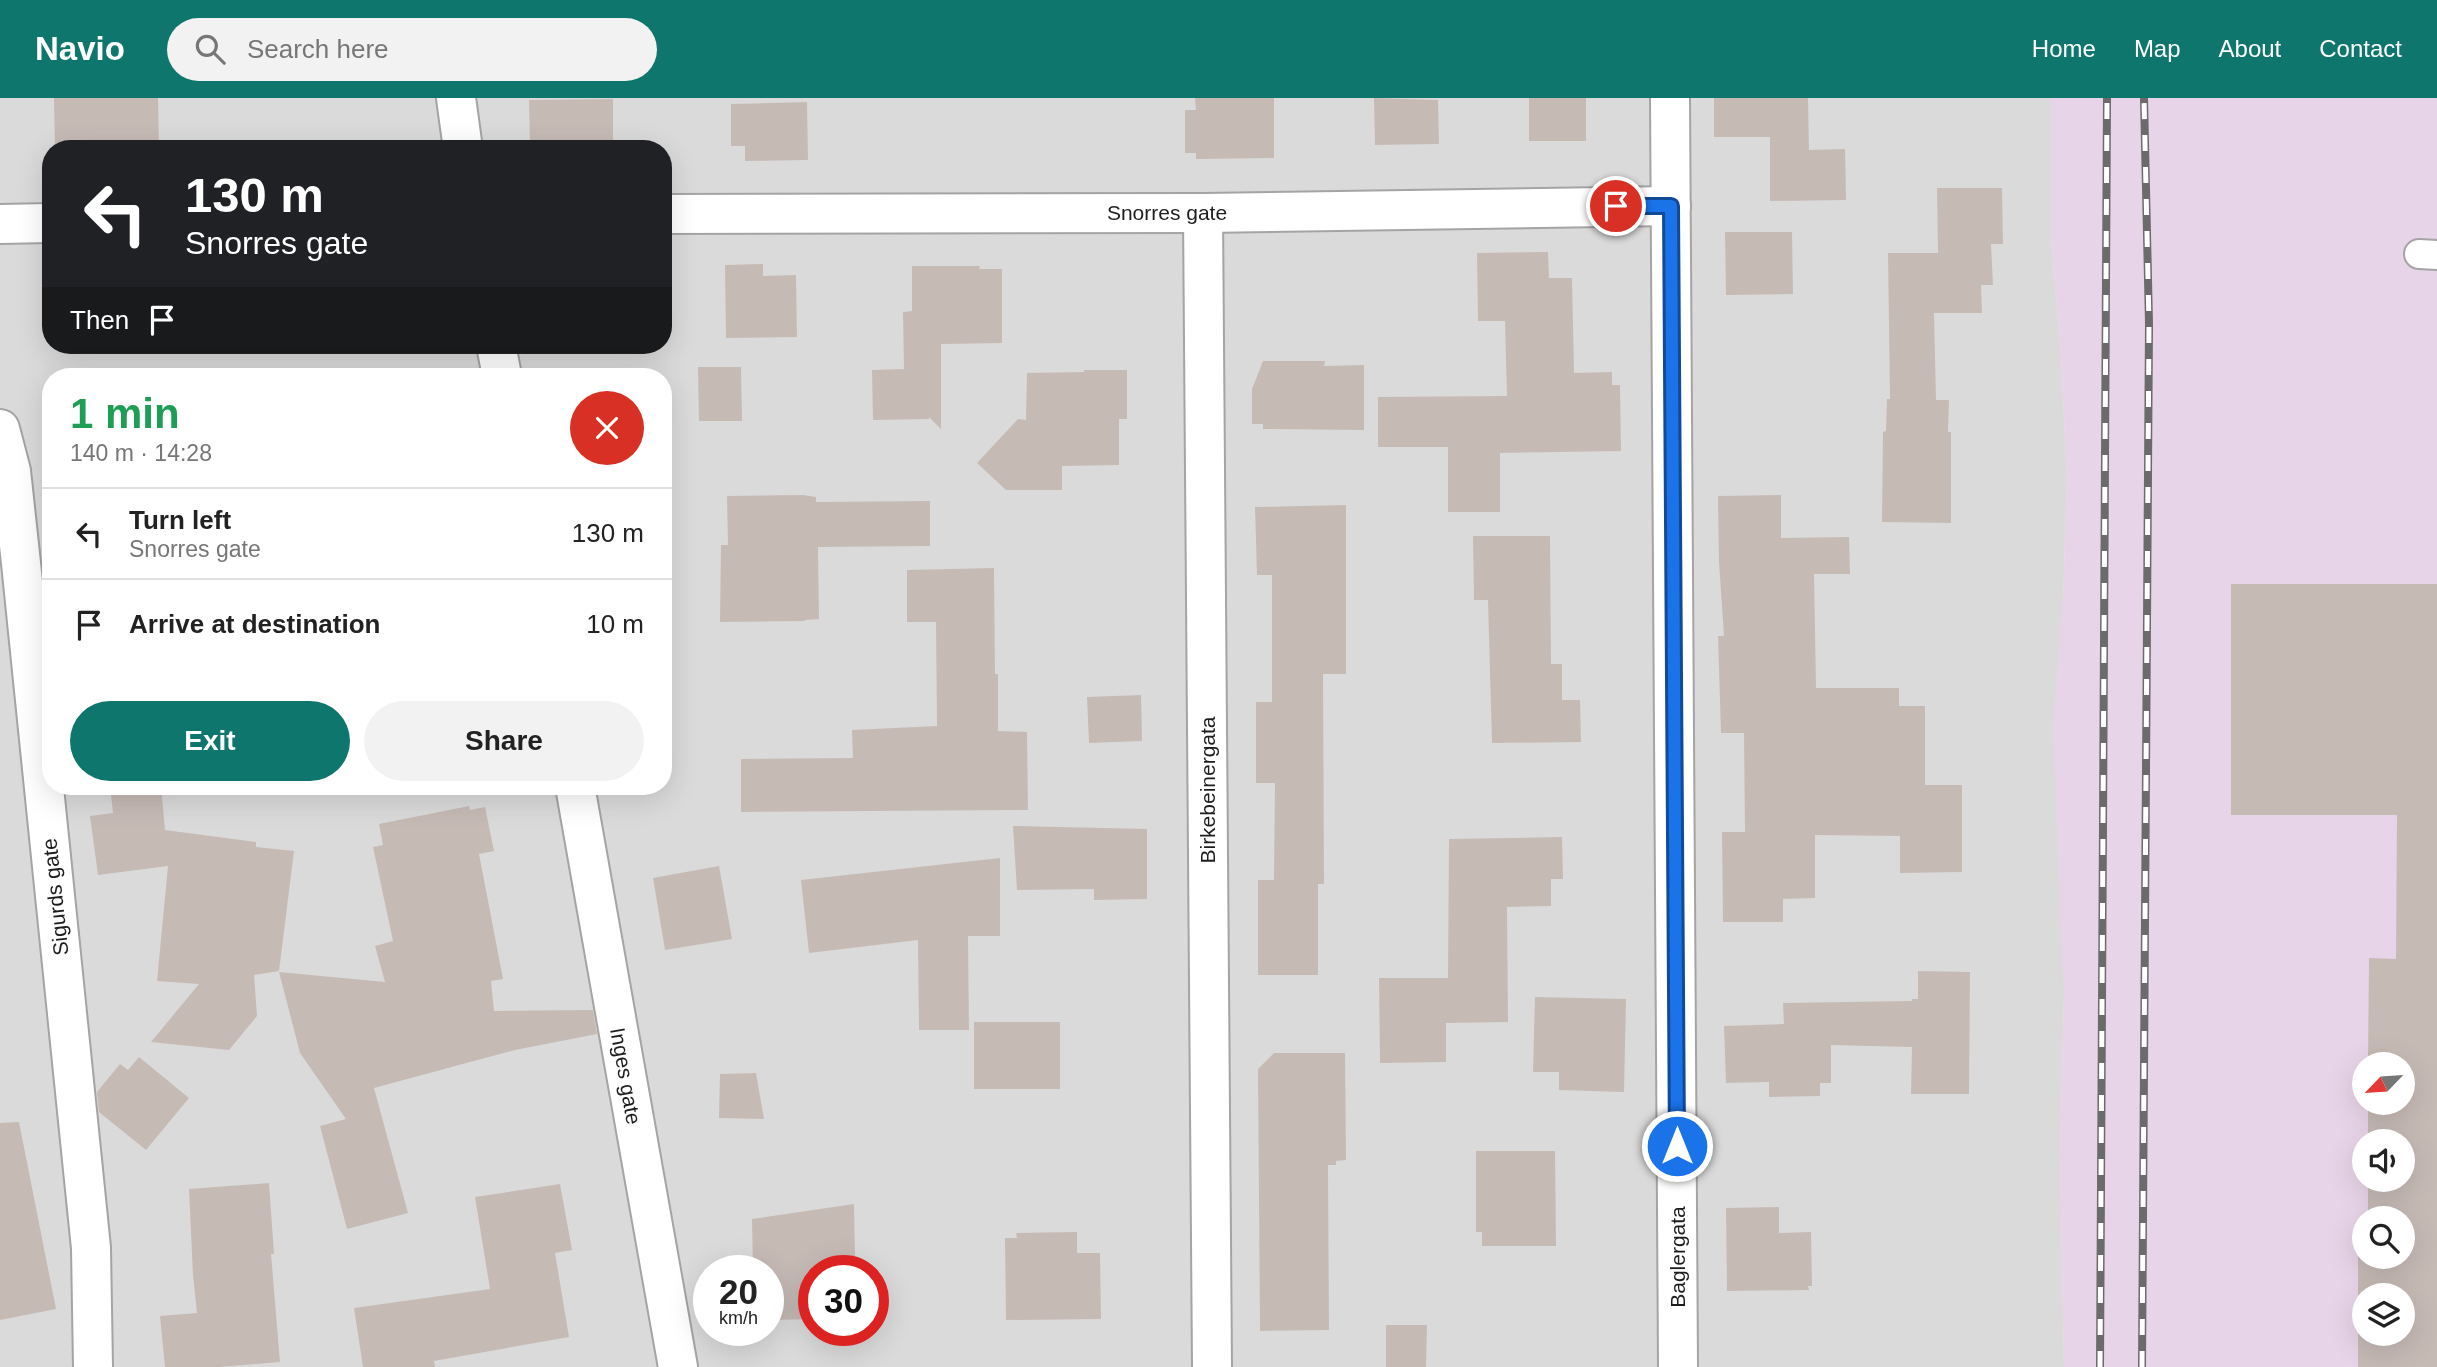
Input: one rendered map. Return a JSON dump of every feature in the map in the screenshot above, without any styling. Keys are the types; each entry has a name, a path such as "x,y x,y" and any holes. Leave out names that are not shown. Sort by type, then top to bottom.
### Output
{"street":[{"path":"456,98 462,140"},
{"name":"Baglergata","path":"1670,98 1678,1367"},
{"name":"Snorres gate","path":"672,214 1203,213 1671,206"},
{"name":"Birkebeinergata","path":"1203,213 1212,1367"},
{"path":"0,224 42,223"},
{"name":"Sigurds gate","path":"0,429 11,471 42,768"},
{"name":"Sigurds gate","path":"45,795 91,1248 93,1367"},
{"name":"Inges gate","path":"577,795 678,1367"}],"shaded area":[{"path":"0,98 2051,98 2051,237 2061,354 2067,479 2063,601 2064,994 2060,1155 2064,1367 0,1367"},
{"path":"2051,98 2437,98 2437,1367 2064,1367 2060,1155 2064,994 2053,726 2063,601 2067,479 2061,354 2051,237"}],"building":[{"path":"54,98 158,98 159,140 55,140"},
{"path":"1195,98 1274,98 1274,158 1196,159 1196,153 1185,153 1185,110 1196,110"},
{"path":"1374,98 1438,100 1439,144 1375,145"},
{"path":"1529,98 1586,98 1586,141 1529,141"},
{"path":"1714,98 1808,98 1809,150 1845,149 1846,200 1770,201 1770,137 1714,137"},
{"path":"613,99 613,140 530,140 529,100"},
{"path":"807,102 808,160 745,161 745,146 731,146 731,104"},
{"path":"1937,188 2002,188 2003,244 1991,244 1993,285 1981,285 1982,313 1934,313 1936,400 1949,400 1951,523 1882,522 1883,432 1886,431 1887,399 1890,399 1888,253 1938,253"},
{"path":"1725,232 1792,232 1793,294 1726,295"},
{"path":"1548,252 1549,278 1572,278 1574,373 1612,372 1612,385 1620,385 1621,451 1500,453 1500,512 1448,512 1448,447 1378,447 1378,397 1507,396 1505,321 1478,321 1477,253"},
{"path":"763,264 763,276 796,275 797,337 726,338 725,265"},
{"path":"912,266 980,266 979,269 1002,269 1002,343 941,344 941,429 929,417 873,420 872,370 904,369 903,312 912,311"},
{"path":"1263,361 1325,361 1324,366 1364,365 1364,430 1263,429 1263,424 1252,424 1252,389"},
{"path":"698,367 741,367 742,421 699,421"},
{"path":"1127,370 1127,419 1119,419 1119,465 1062,466 1062,490 1006,490 977,463 1018,419 1026,420 1027,373"},
{"path":"1781,495 1781,538 1849,537 1850,574 1814,574 1816,688 1899,688 1899,706 1925,706 1925,785 1962,785 1962,872 1900,873 1900,836 1815,835 1815,898 1783,899 1783,922 1723,922 1722,832 1745,832 1744,733 1721,733 1718,636 1724,636 1718,496"},
{"path":"727,496 816,497 816,502 930,501 930,546 818,547 819,619 720,622 721,545 728,545"},
{"path":"1346,505 1346,674 1323,674 1324,884 1318,884 1318,975 1258,975 1258,880 1274,880 1275,783 1256,783 1256,702 1272,702 1272,575 1257,575 1255,507"},
{"path":"1473,536 1550,536 1551,664 1562,664 1562,700 1580,700 1581,742 1492,743 1488,600 1474,600"},
{"path":"994,568 998,731 1027,732 1028,810 741,812 741,759 853,758 852,730 937,726 936,622 907,622 907,570"},
{"path":"2231,584 2437,584 2437,1367 2358,1367 2358,1346 2415,1346 2415,1283 2358,1283 2358,1269 2415,1269 2415,1206 2368,1206 2368,1192 2415,1192 2415,1129 2368,1129 2368,1115 2415,1115 2415,1052 2368,1052 2369,958 2396,959 2397,815 2231,815"},
{"path":"1141,695 1142,741 1089,743 1087,697"},
{"path":"111,795 162,795 165,830 256,842 256,847 294,851 279,971 254,975 257,1016 229,1050 151,1042 199,984 157,981 168,866 98,875 90,816 113,813"},
{"path":"469,806 470,810 485,807 494,851 479,854 503,979 491,981 494,1011 593,1010 597,1034 515,1050 374,1088 408,1213 347,1229 320,1126 346,1119 300,1053 279,972 385,982 375,946 393,941 373,847 383,845 379,824"},
{"path":"1013,826 1147,829 1147,899 1094,900 1094,889 1017,890"},
{"path":"1562,837 1563,879 1551,879 1551,906 1507,907 1508,1022 1446,1023 1446,1062 1380,1063 1379,978 1448,978 1449,839"},
{"path":"1000,858 1000,936 968,936 969,1030 919,1030 918,940 809,953 801,880"},
{"path":"719,866 732,939 665,950 653,878"},
{"path":"1918,971 1970,972 1969,1094 1911,1094 1912,1047 1831,1045 1831,1083 1820,1083 1820,1096 1769,1097 1769,1082 1726,1083 1724,1026 1784,1024 1783,1003 1912,1001 1918,999"},
{"path":"1535,997 1626,999 1624,1092 1559,1090 1559,1072 1533,1072"},
{"path":"974,1022 1060,1022 1060,1089 974,1089"},
{"path":"1274,1053 1345,1053 1346,1160 1336,1161 1336,1165 1328,1165 1329,1330 1260,1331 1258,1069"},
{"path":"139,1057 189,1098 146,1150 99,1112 97,1092 120,1064 128,1070"},
{"path":"756,1073 764,1119 719,1118 720,1074"},
{"path":"19,1122 56,1309 0,1320 0,1123"},
{"path":"1476,1151 1555,1151 1556,1246 1482,1246 1482,1232 1476,1232"},
{"path":"269,1183 274,1254 271,1254 280,1362 219,1367 165,1367 160,1316 197,1313 189,1189"},
{"path":"560,1184 572,1250 555,1253 569,1337 434,1361 435,1367 363,1367 354,1308 490,1289 475,1197"},
{"path":"854,1204 855,1255 798,1255 798,1319 784,1320 784,1255 753,1255 752,1219"},
{"path":"1779,1207 1779,1233 1811,1232 1812,1286 1808,1286 1809,1290 1727,1291 1726,1208"},
{"path":"1077,1232 1077,1253 1100,1253 1101,1319 1006,1320 1005,1238 1017,1238 1016,1233"},
{"path":"1386,1325 1427,1325 1426,1367 1386,1367"}],"railway":[{"path":"2100,1367 2107,98"},
{"path":"2142,1367 2149,324 2144,98"}],"route":[{"path":"1616,206 1671,206 1677,1146"}]}
